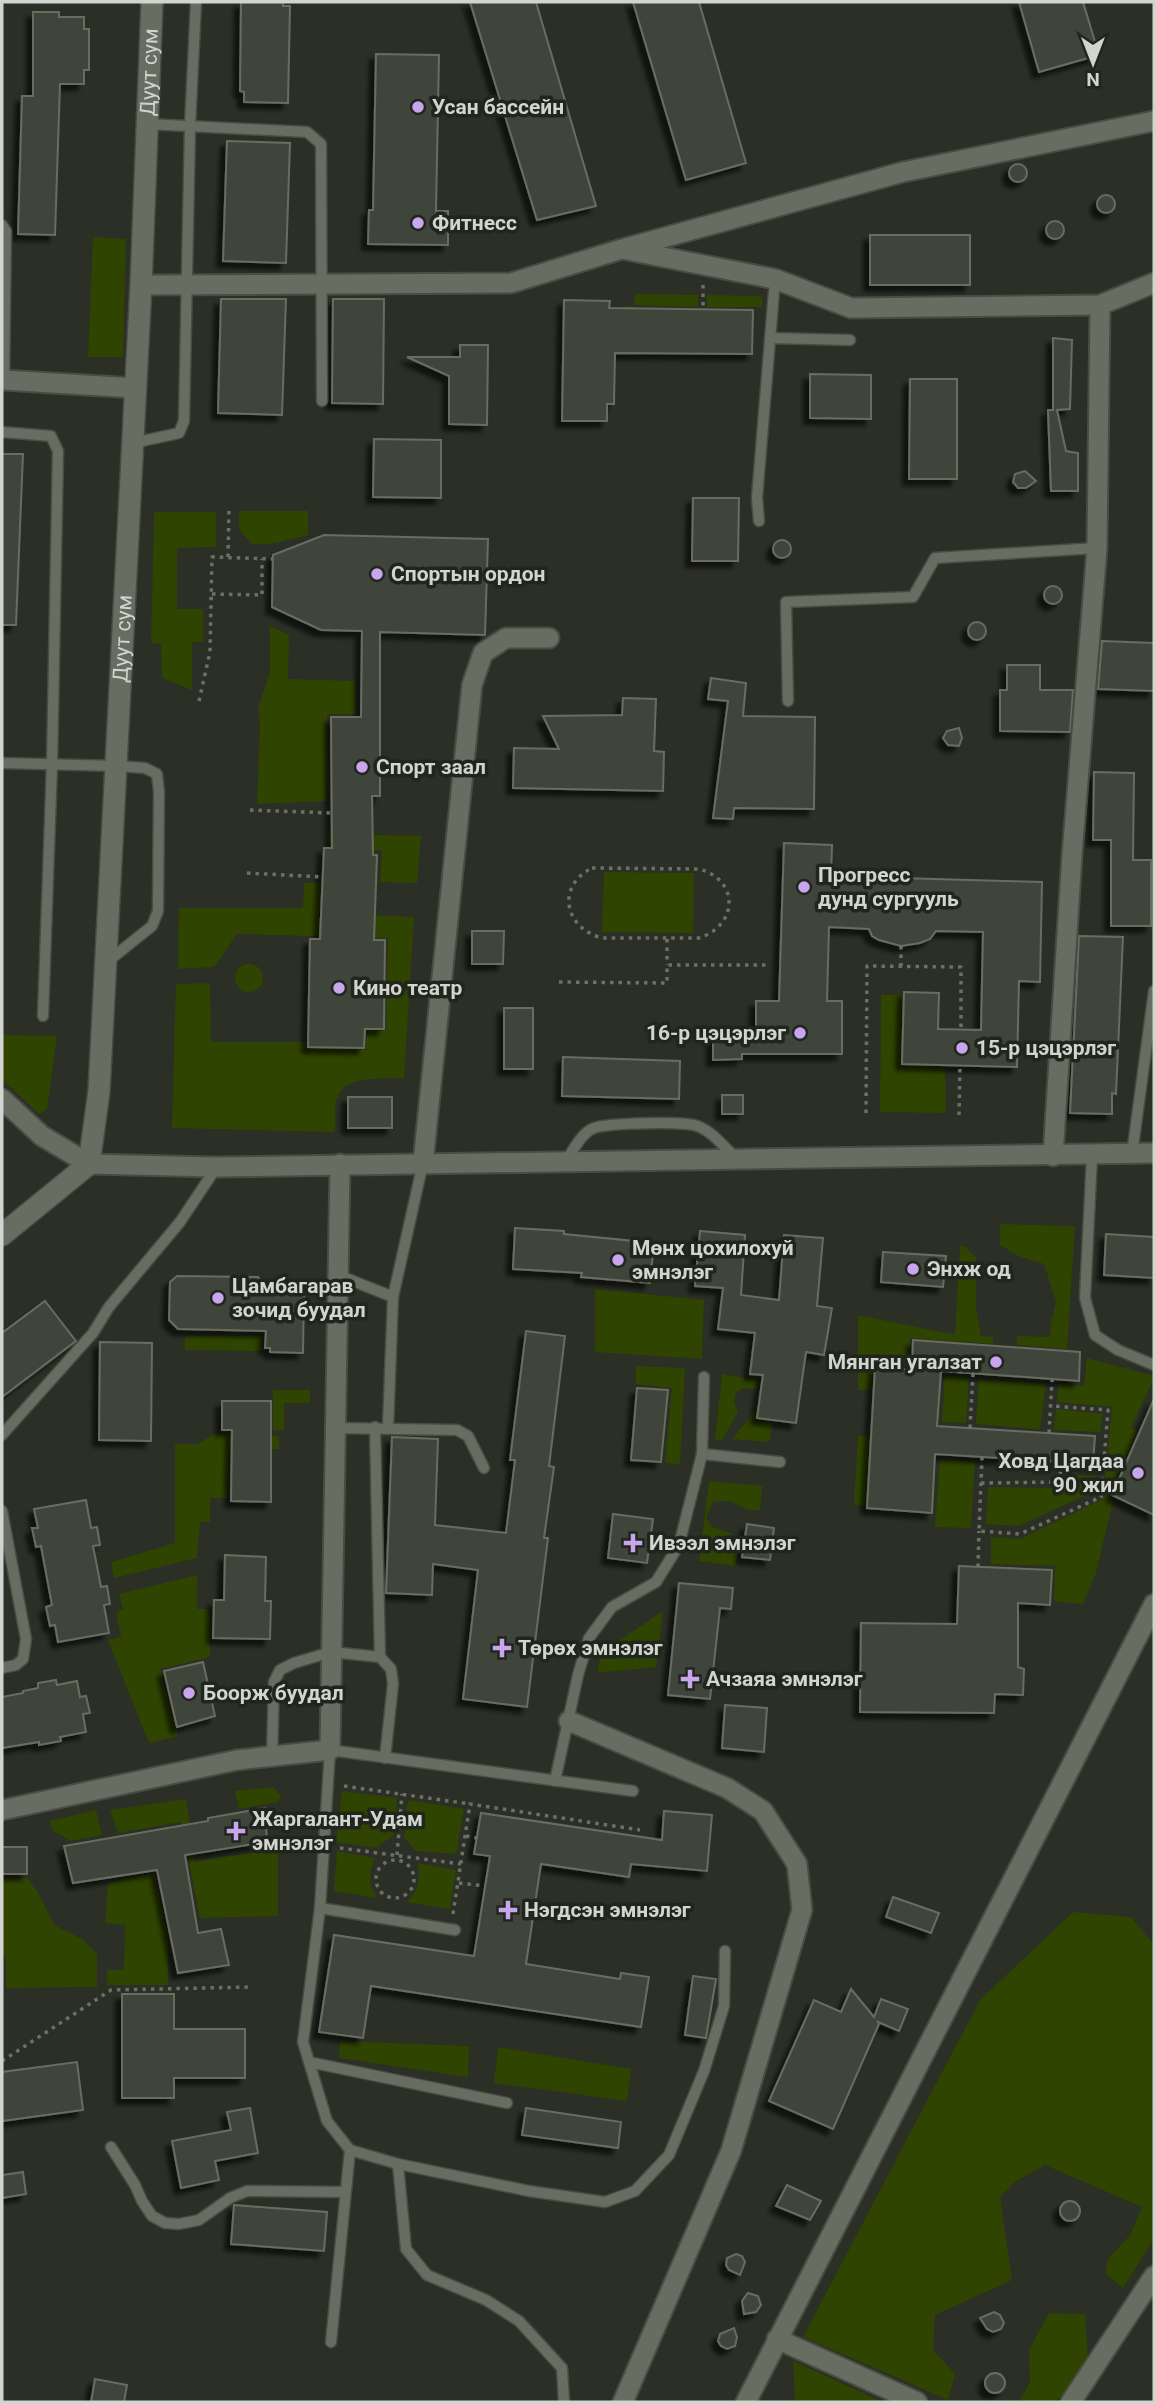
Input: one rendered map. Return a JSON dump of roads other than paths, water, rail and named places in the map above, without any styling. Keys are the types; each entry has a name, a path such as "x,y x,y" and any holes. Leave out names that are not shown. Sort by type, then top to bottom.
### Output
{"main road":[{"name":"Дуут сум","path":"89,1164 99,1091 117,766 134,443 152,2"},
{"path":"2,1235 89,1164"}],"street":[{"path":"141,285 511,283 622,249 903,172 1154,121"},
{"path":"622,249 775,279 851,308 1100,305 1154,283"},
{"path":"1053,1156 1072,855 1097,548 1100,305"},
{"path":"3,380 136,388"},
{"path":"423,1163 472,685 483,653 506,638 549,639"},
{"path":"2,1099 42,1136 89,1164 216,1167 1154,1153"},
{"path":"2,1810 237,1760 330,1750 340,1164"},
{"path":"746,2402 1154,1604"},
{"path":"569,1721 727,1788 762,1811 797,1864 802,1910 731,2151 623,2402"},
{"path":"1071,2402 1154,2276"},
{"path":"777,2339 917,2402"}],"lane":[{"path":"134,443 179,433 184,421 195,2"},
{"path":"147,124 307,132 321,144 322,401"},
{"path":"2,225 6,232 3,380"},
{"path":"759,521 757,498 775,279"},
{"path":"770,338 850,341"},
{"path":"2,432 51,436 58,451 52,764 43,1016"},
{"path":"788,701 786,602 913,597 935,558 1097,548"},
{"path":"2,763 117,766 145,768 157,774 158,911 152,926 106,962"},
{"path":"1132,1154 1154,991"},
{"path":"566,1161 580,1140 593,1128 655,1123 696,1126 711,1134 738,1160"},
{"path":"1092,1155 1085,1298 1095,1335 1118,1350 1154,1365"},
{"path":"388,1427 393,1297 423,1163"},
{"path":"2,1435 93,1333 108,1307 180,1222 216,1167"},
{"path":"338,1275 393,1297"},
{"path":"555,1781 578,1675 589,1638 612,1607 656,1582 679,1545 702,1454 705,1377"},
{"path":"335,1427 457,1430 468,1436 484,1468"},
{"path":"375,1427 380,1657 391,1669 393,1684 385,1758"},
{"path":"702,1454 780,1462"},
{"path":"2,1511 26,1639 23,1659 16,1665 2,1668"},
{"path":"272,1756 274,1682 280,1671 294,1663 331,1652 380,1657"},
{"path":"633,1791 330,1750 320,1909 303,2042 327,2121 350,2150 397,2164 529,2191 606,2202 635,2191 669,2155 705,2071 724,2006 725,1951"},
{"path":"320,1909 455,1930"},
{"path":"310,2062 507,2103"},
{"path":"111,2147 152,2216 165,2223 179,2224 200,2220 230,2198 247,2191 345,2192"},
{"path":"331,2342 350,2150"},
{"path":"397,2164 406,2249 427,2275 486,2300 519,2321 562,2368 564,2402"}],"place":[{"name":"Усан бассейн","path":"418,107"},
{"name":"Фитнесс","path":"418,223"},
{"name":"Спортын ордон","path":"377,574"},
{"name":"Спорт заал","path":"362,767"},
{"name":"Прогресс дунд сургууль","path":"804,887"},
{"name":"Кино театр","path":"339,988"},
{"name":"16-р цэцэрлэг","path":"800,1033"},
{"name":"15-р цэцэрлэг","path":"962,1048"},
{"name":"Мөнх цохилохуй эмнэлэг","path":"618,1260"},
{"name":"Энхж од","path":"913,1269"},
{"name":"Цамбагарав зочид буудал","path":"218,1298"},
{"name":"Мянган угалзат","path":"996,1362"},
{"name":"Ховд Цагдаа 90 жил","path":"1138,1473"},
{"name":"Ивээл эмнэлэг","path":"633,1543"},
{"name":"Төрөх эмнэлэг","path":"502,1648"},
{"name":"Ачзаяа эмнэлэг","path":"690,1679"},
{"name":"Боорж буудал","path":"189,1693"},
{"name":"Жаргалант-Удам эмнэлэг","path":"236,1831"},
{"name":"Нэгдсэн эмнэлэг","path":"508,1910"}]}
